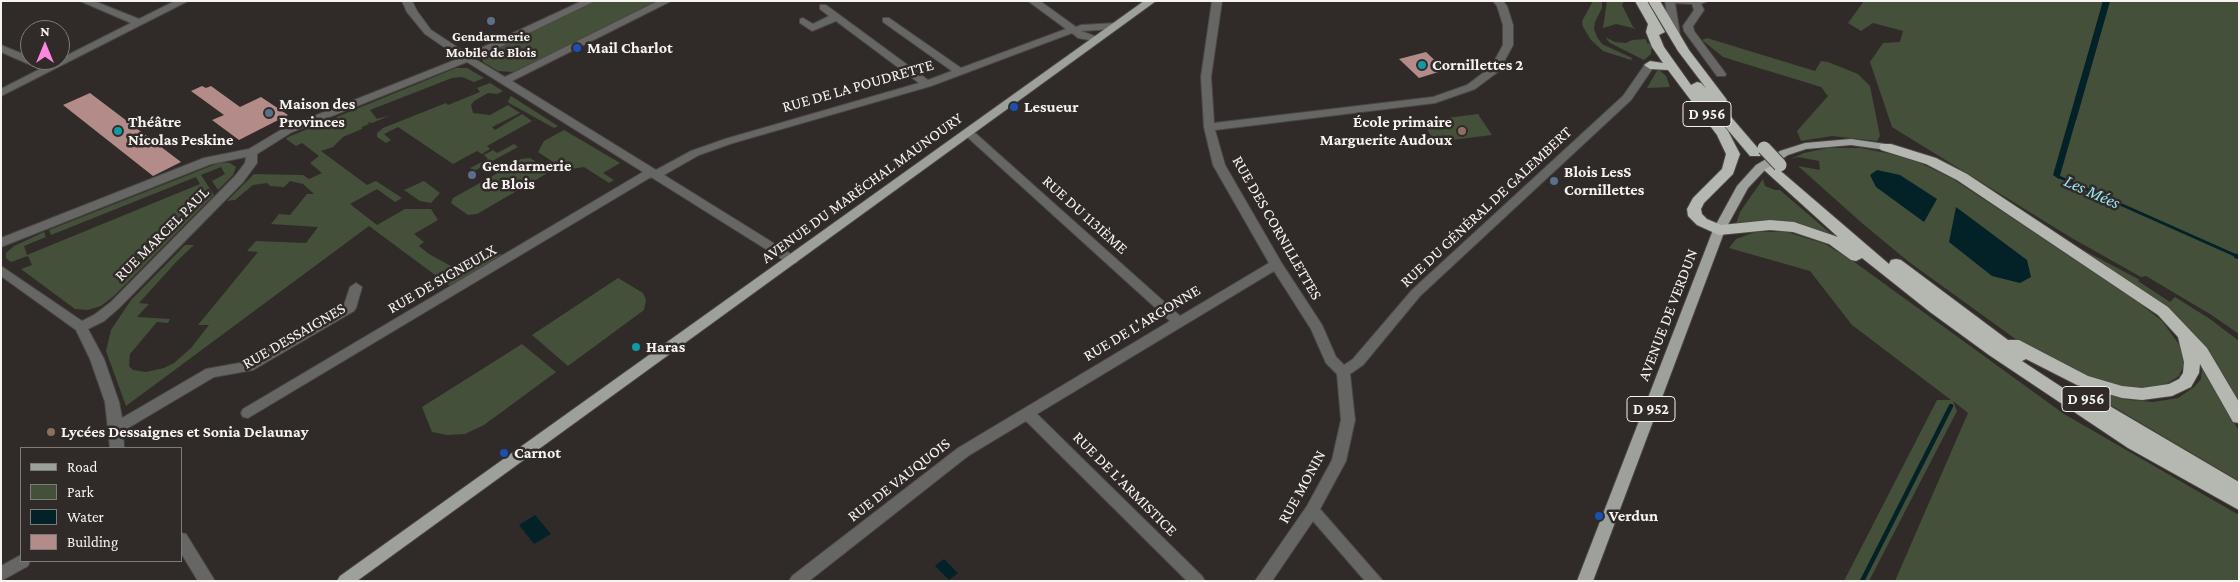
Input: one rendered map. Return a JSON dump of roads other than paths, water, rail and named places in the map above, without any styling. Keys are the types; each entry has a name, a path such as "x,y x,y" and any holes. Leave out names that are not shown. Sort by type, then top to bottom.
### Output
{"highway":[{"name":"D 956","path":"1641,1 1700,90 1831,224 2072,403 2134,443 2239,503"},
{"name":"D 956","path":"1654,1 1671,67 1723,134 1733,154 1728,171 1698,201 1694,209 1695,216 1702,222 1719,230 1770,225 1809,231 1841,246 1937,303 2059,370 2090,383 2122,392 2159,393 2172,390 2185,382 2191,373 2192,362 2182,330"},
{"path":"1664,38 1650,65 1671,67"},
{"name":"D 956","path":"1886,147 1931,162 1962,177 2163,311 2201,352 2239,416"},
{"name":"D 956","path":"1937,303 2072,390 2239,490"}],"main road":[{"name":"AVENUE DU MARÉCHAL MAUNOURY","path":"345,581 1150,1"},
{"name":"D 956","path":"1719,230 1743,186 1760,168 1784,153 1824,143 1852,142 1886,147"},
{"name":"AVENUE DE VERDUN","path":"1585,581 1719,230"}],"street":[{"path":"85,1 139,23"},
{"path":"70,58 183,1"},
{"path":"407,1 412,12 428,32 792,260"},
{"path":"1,243 208,161 252,152 288,130 467,58 590,1"},
{"path":"504,81 666,1"},
{"path":"1033,1 1076,29"},
{"path":"1040,1 1076,29 1082,36 1096,40"},
{"name":"RUE DES CORNILLETTES","path":"1217,1 1206,77 1209,127 1219,165 1276,264 1317,328 1331,360 1343,372"},
{"path":"1209,127 1427,101 1471,87 1495,69 1508,45 1508,25 1502,6 1498,1"},
{"path":"1664,38 1670,1"},
{"path":"1677,1 1699,2 1699,10 1688,26 1689,32 1721,74"},
{"path":"822,7 927,84"},
{"path":"803,21 812,28 836,18"},
{"path":"886,20 960,72"},
{"name":"RUE DE LA POUDRETTE","path":"654,174 695,153 729,141 927,84 1076,29 1116,26"},
{"path":"1,48 20,56"},
{"name":"RUE DU GÉNÉRAL DE GALEMBERT","path":"1343,372 1358,362 1416,293 1627,98 1650,65"},
{"path":"1,93 46,70"},
{"name":"RUE DU 113IÈME","path":"969,133 1178,321"},
{"name":"RUE MARCEL PAUL","path":"81,327 99,318 115,305 239,179 251,163 252,152"},
{"name":"RUE DE SIGNEULX","path":"248,413 654,174"},
{"name":"RUE DE L'ARGONNE","path":"1027,413 1276,264"},
{"path":"1,270 81,327 98,359 112,402 117,428 117,447"},
{"name":"RUE DESSAIGNES","path":"117,428 211,373 248,366 350,308 356,288"},
{"name":"RUE MONIN","path":"1263,581 1312,510 1339,461 1348,420 1343,372"},
{"name":"RUE DE VAUQUOIS","path":"797,581 963,452 1027,413"},
{"name":"RUE DE L'ARMISTICE","path":"1027,413 1197,581"},
{"path":"1312,510 1375,581"},
{"path":"182,541 207,581"},
{"path":"1,574 21,562"}],"water":[{"path":"2103,1 2110,1 2059,179 2053,175"},
{"path":"1877,170 1900,175 1937,199 1924,222 1876,187 1870,175"},
{"path":"1956,207 2027,260 2031,277 2020,283 1992,276 1949,242"},
{"path":"535,515 551,534 534,544 519,525"},
{"path":"944,559 958,573 949,580 935,566"}],"waterway":[{"name":"Les Mées","path":"2057,176 2239,257 2236,256"},
{"path":"1862,581 1951,406"}],"place":[{"name":"Gendarmerie Mobile de Blois","path":"491,21"},
{"name":"Mail Charlot","path":"577,48"},
{"name":"Cornillettes 2","path":"1422,65"},
{"name":"Lesueur","path":"1014,107"},
{"name":"Maison des Provinces","path":"269,113"},
{"name":"Théâtre Nicolas Peskine","path":"118,131"},
{"name":"École primaire Marguerite Audoux","path":"1462,131"},
{"name":"Gendarmerie de Blois","path":"472,175"},
{"name":"Blois LesS Cornillettes","path":"1554,181"},
{"name":"Haras","path":"636,347"},
{"name":"Lycées Dessaignes et Sonia Delaunay","path":"51,432"},
{"name":"Carnot","path":"504,453"},
{"name":"Verdun","path":"1599,516"}]}
